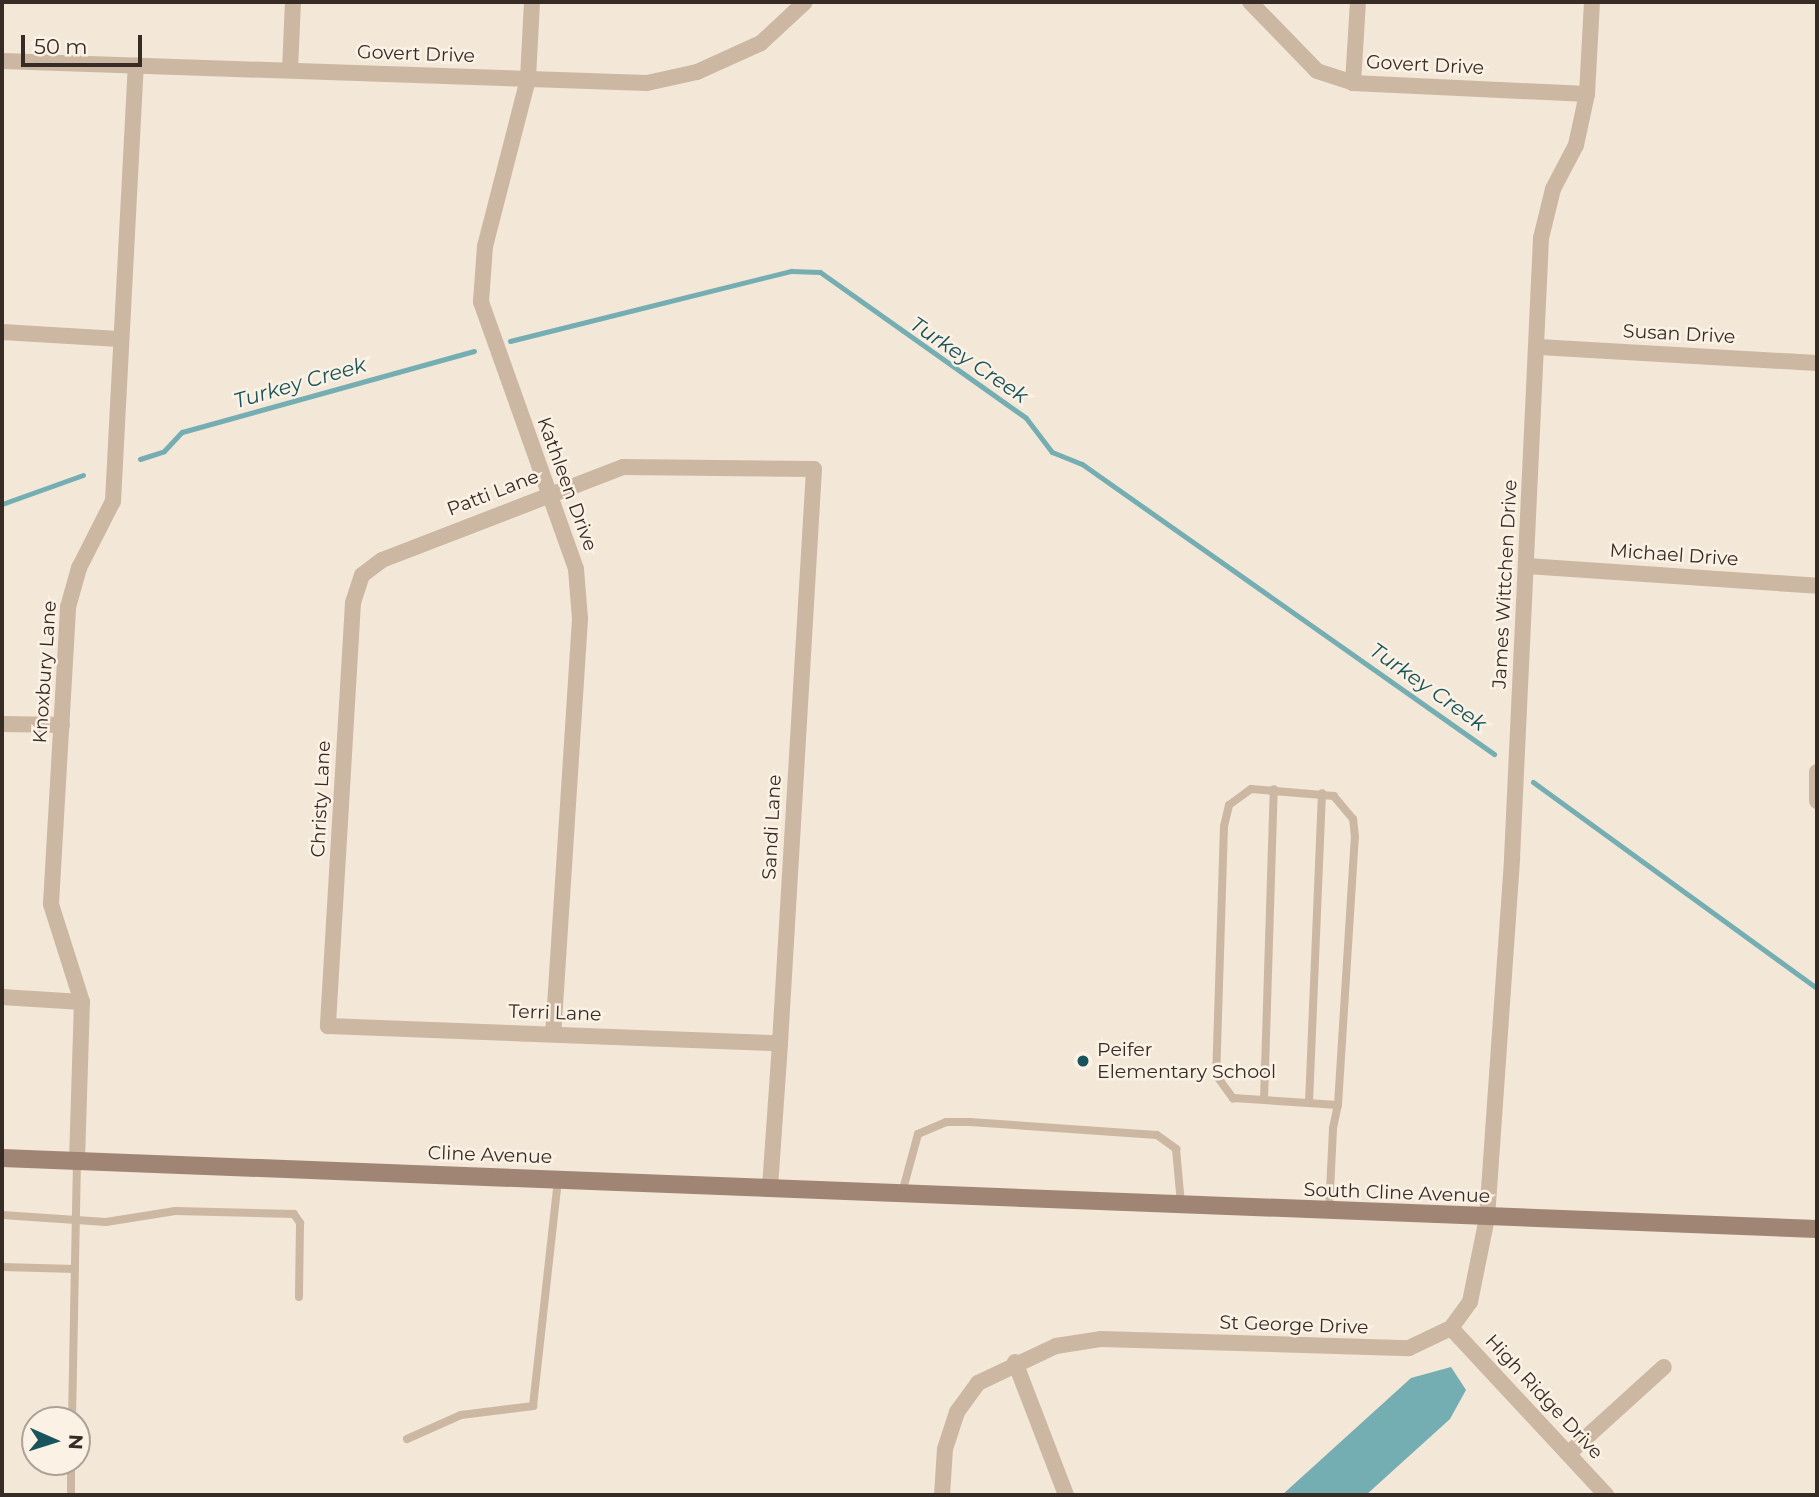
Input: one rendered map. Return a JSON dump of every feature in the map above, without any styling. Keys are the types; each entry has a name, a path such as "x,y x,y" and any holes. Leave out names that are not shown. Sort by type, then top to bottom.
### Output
{"street":[{"path":"290,70 293,2"},
{"name":"Kathleen Drive","path":"531,2 528,79 485,246 481,302 489,338 551,493 576,569 580,619 552,1034"},
{"name":"Govert Drive","path":"2,61 647,83 696,72 761,43 805,2"},
{"name":"Govert Drive","path":"1250,2 1317,71 1353,83 1587,93"},
{"path":"1353,83 1358,2"},
{"name":"James Wittchen Drive","path":"1487,1218 1527,566 1539,346 1541,238 1553,189 1576,145 1587,93 1592,2"},
{"name":"Knoxbury Lane","path":"77,1160 82,1002 51,904 68,607 79,568 113,501 119,339 135,66"},
{"path":"2,332 119,339"},
{"name":"Susan Drive","path":"1539,346 1817,363"},
{"name":"Patti Lane","path":"362,575 382,560 623,467 814,469"},
{"name":"Sandi Lane","path":"770,1187 814,469"},
{"name":"Michael Drive","path":"1527,566 1817,586"},
{"name":"Christy Lane","path":"328,1026 353,603 362,575"},
{"path":"2,724 62,725"},
{"path":"1817,772 1817,801"},
{"path":"2,997 82,1002"},
{"name":"Terri Lane","path":"328,1026 780,1043"},
{"name":"Cline Avenue","path":"2,1158 976,1196"},
{"name":"South Cline Avenue","path":"976,1196 1817,1229"},
{"name":"St George Drive","path":"942,1495 945,1449 957,1412 978,1383 1016,1362 1101,1339 1366,1350 1409,1348 1451,1328 1471,1302 1487,1218"},
{"name":"High Ridge Drive","path":"1451,1328 1606,1495"},
{"path":"1016,1362 1066,1495"},
{"path":"1569,1453 1664,1367"}],"lane":[{"path":"1329,1211 1338,1105 1355,836 1347,805 1322,793 1251,789 1229,805 1219,938 1216,1075 1233,1098 1338,1105"},
{"path":"1264,1100 1274,789"},
{"path":"1309,1103 1322,793"},
{"path":"902,1193 918,1134 946,1122 970,1122 1157,1135 1176,1149 1181,1204"},
{"path":"72,1406 77,1160"},
{"path":"407,1439 461,1415 533,1406 558,1178"},
{"path":"2,1215 75,1217 106,1222 175,1210 294,1214 300,1223 299,1297"},
{"path":"2,1267 75,1269"},
{"path":"71,1476 71,1495"}],"water":[{"path":"1451,1367 1466,1390 1450,1419 1366,1495 1282,1495 1411,1378"}],"waterway":[{"name":"Turkey Creek","path":"510,341 791,271 820,272 1026,418 1052,452 1082,464 1494,754"},
{"name":"Turkey Creek","path":"140,459 164,451 182,432 474,351"},
{"name":"Turkey Creek","path":"2,504 83,475"},
{"name":"Turkey Creek","path":"1533,782 1817,988"}],"place":[{"name":"Peifer Elementary School","path":"1083,1061"}]}
